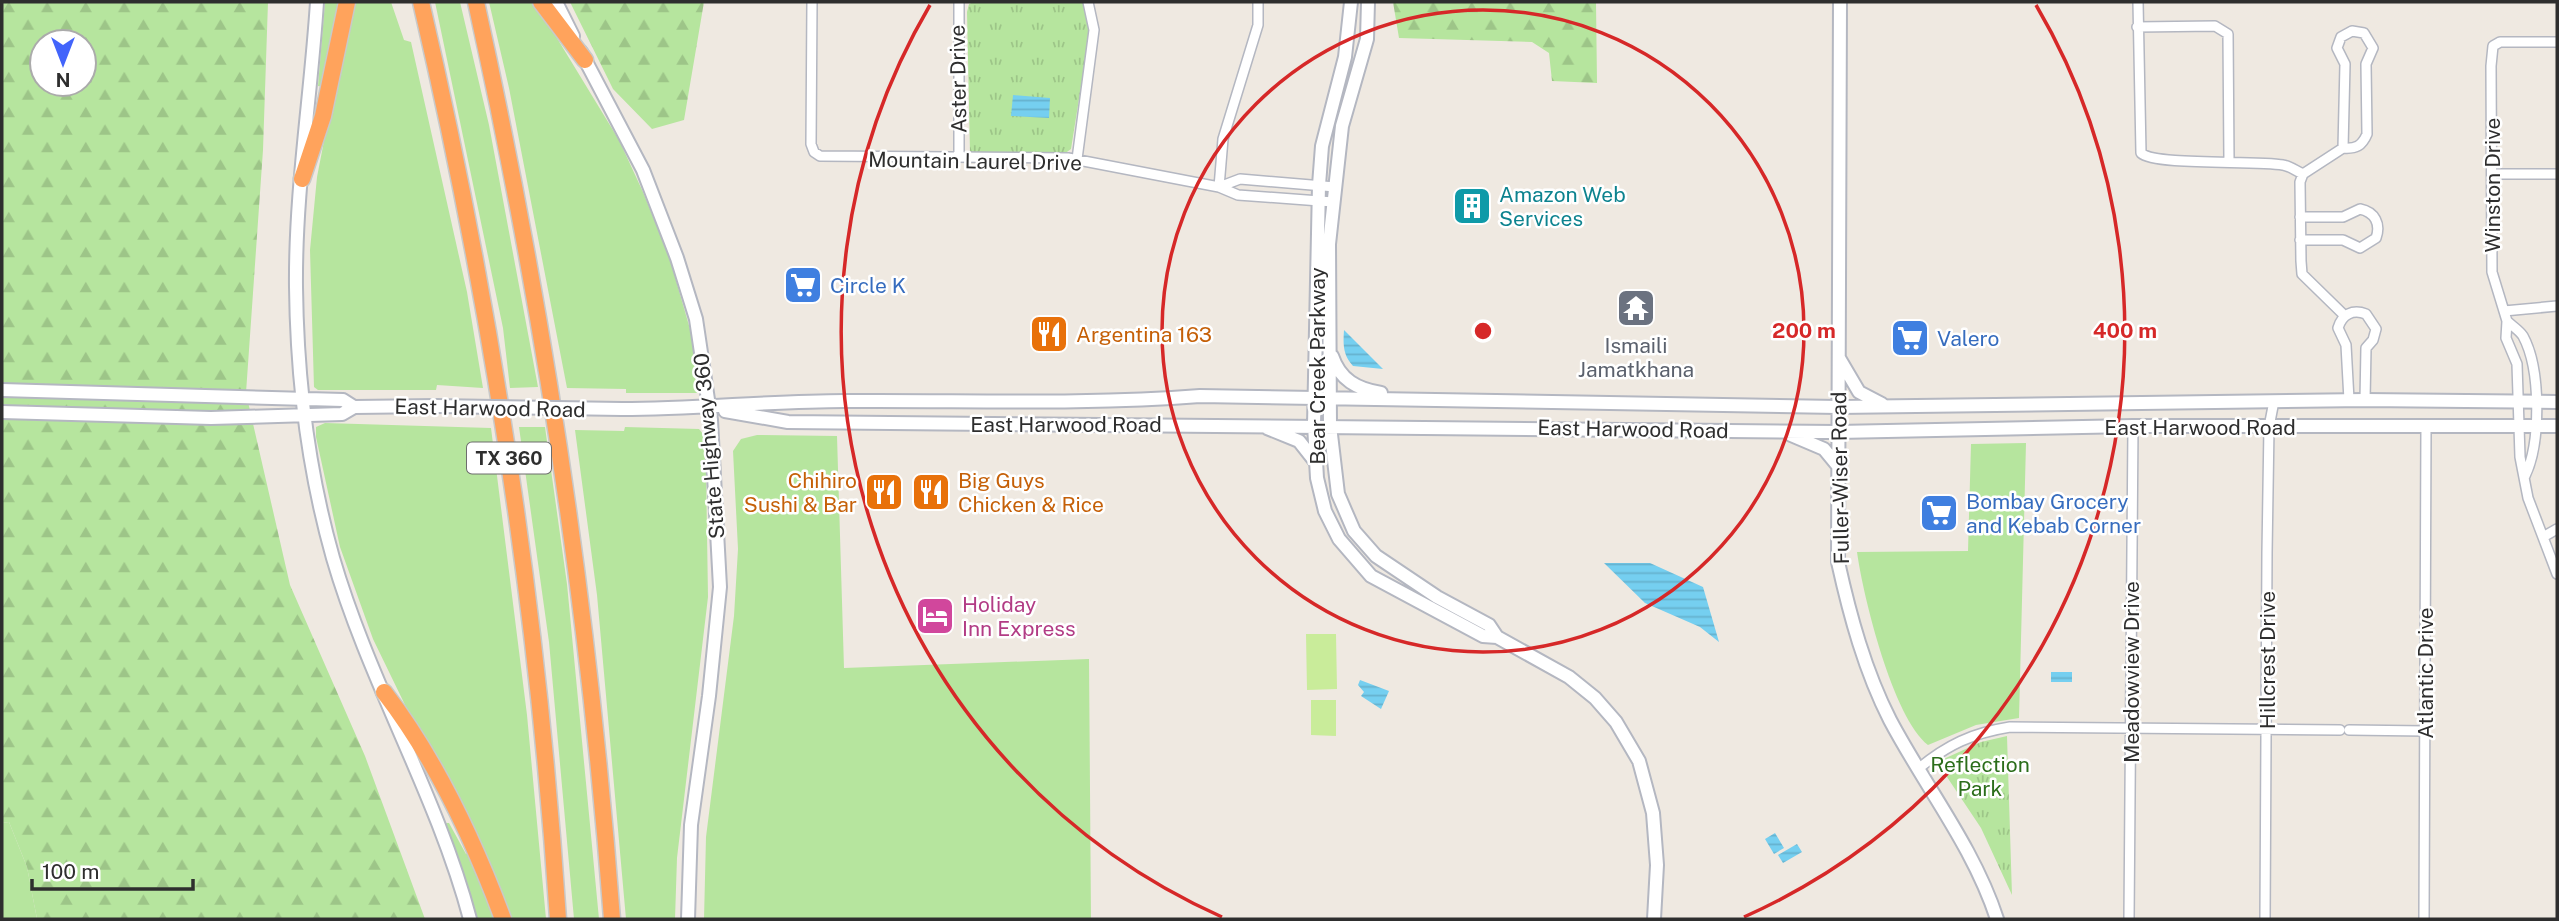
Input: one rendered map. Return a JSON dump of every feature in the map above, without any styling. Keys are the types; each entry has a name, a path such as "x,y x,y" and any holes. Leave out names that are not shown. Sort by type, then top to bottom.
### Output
{"highway":[{"path":"302,178 323,116 347,2"},
{"name":"TX 360","path":"421,2 469,224 511,473 547,773 558,919"},
{"name":"TX 360","path":"476,2 525,234 551,384 592,683 612,919"},
{"path":"541,2 585,60"},
{"path":"384,692 408,723 474,849 503,919"}],"main road":[{"path":"317,2 296,286 304,416 333,558 452,860 470,919"},
{"name":"State Highway 360","path":"556,2 643,170 677,258 696,319 709,409 719,587 709,696 691,825 688,919"},
{"name":"Bear Creek Parkway","path":"1351,2 1345,57 1322,146 1318,185 1314,425 1315,463 1320,495 1332,526 1352,558 1371,576 1476,632 1497,637 1569,677 1595,698 1616,722 1639,761 1653,813 1657,864 1654,919"},
{"name":"Bear Creek Parkway","path":"1368,2 1367,39 1342,125 1329,244 1330,425 1339,494 1361,540 1384,563 1455,608 1489,625 1497,637"},
{"name":"Fuller-Wiser Road","path":"1840,2 1838,562 1847,602 1877,691 1918,769 1977,867 1997,919"},
{"path":"1329,348 1336,369 1356,387 1423,399"},
{"path":"1839,357 1858,391 1885,406"},
{"name":"East Harwood Road","path":"2,390 303,398 343,400 354,407"},
{"name":"East Harwood Road","path":"2,412 211,418 342,414 354,407 709,409 785,401 1117,403 1200,397 1838,407 2349,400 2557,402"},
{"path":"999,402 1000,423"},
{"path":"1666,430 1668,405"},
{"name":"East Harwood Road","path":"709,409 788,422 1330,425 1838,432 2133,426 2557,426"},
{"path":"1257,425 1299,441 1315,463"},
{"path":"1781,431 1820,446 1838,466"}],"street":[{"name":"Mountain Laurel Drive","path":"812,2 811,144 814,152 831,158 1077,159 1180,182 1219,187 1238,195 1333,202"},
{"name":"Aster Drive","path":"960,2 960,157"},
{"path":"1077,159 1094,30 1088,2"},
{"path":"1219,187 1223,139 1258,25 1258,2"},
{"path":"2138,2 2141,153 2153,160 2285,165 2303,174"},
{"path":"2137,27 2215,26 2228,34 2229,161"},
{"path":"2303,174 2343,148 2353,149 2362,144 2367,134 2366,64 2374,48 2369,37 2358,31 2346,33 2337,48 2345,64 2343,148"},
{"name":"Winston Drive","path":"2557,42 2500,42 2493,46 2492,271 2505,316 2506,338 2516,365 2520,457 2532,514 2557,574"},
{"path":"2303,174 2300,217 2302,274 2345,316"},
{"path":"2493,174 2557,174"},
{"name":"Mountain Laurel Drive","path":"1219,187 1240,179 1335,187"},
{"path":"2300,217 2343,217 2360,209 2372,214 2378,225 2376,238 2360,248 2343,240 2300,240"},
{"path":"2505,316 2557,306"},
{"path":"2349,400 2346,345 2338,328 2345,316 2360,312 2375,323 2375,335 2366,348 2364,358 2365,400"},
{"name":"Winston Drive","path":"2505,316 2526,342 2535,374 2534,458 2525,477"},
{"name":"Hillcrest Drive","path":"2266,919 2269,427 2274,401"},
{"name":"Meadowview Drive","path":"2129,919 2133,426"},
{"name":"Atlantic Drive","path":"2424,919 2426,426"},
{"path":"2543,537 2557,529"},
{"path":"1918,769 1943,748 1983,731 2010,727 2425,731"}],"green space":[{"path":"2,2 268,2 263,150 246,393 290,585 365,756 425,919 37,919 27,867 9,822 2,823"},
{"path":"325,2 340,2 324,87 318,86"},
{"path":"351,2 391,2 404,40 411,42 467,292 483,388 437,385 436,390 318,390 314,387 310,250 317,177"},
{"path":"435,2 460,2 489,125 538,387 510,388 503,328"},
{"path":"489,2 535,2 619,140 669,256 690,329 701,382 699,393 626,393 626,389 567,388 509,88"},
{"path":"570,2 704,2 684,120 652,129 613,89"},
{"path":"1083,2 1090,30 1071,149 1064,154 970,153 967,12 969,4"},
{"path":"1393,2 1596,2 1597,83 1552,81 1549,53 1532,42 1399,38"},
{"path":"325,423 491,428 527,715 546,919 509,919 373,639 340,547 316,437 316,427"},
{"path":"519,427 545,427 567,584 599,919 574,919 549,642"},
{"path":"625,427 699,429 703,434 708,597 677,858 675,919 626,919 597,595 575,430 624,431"},
{"path":"757,435 837,436 844,668 1089,659 1091,919 704,919 706,837 734,616 738,549 733,451 741,439"},
{"path":"2026,443 2019,718 1976,725 1928,745 1915,731 1892,684 1873,625 1857,552 1968,551 1971,444"},
{"path":"1306,634 1336,634 1337,689 1307,690"},
{"path":"1311,700 1336,700 1336,736 1311,735"},
{"name":"Reflection Park","path":"2007,736 2012,895 1981,828 1937,762 1981,742"},
{"path":"9,822 27,867 37,919 2,919 2,823"},
{"path":"446,823 449,823 466,854 470,854 496,919 477,919"}],"water":[{"path":"1013,95 1050,98 1049,118 1011,116"},
{"path":"1344,330 1383,369 1353,366 1344,350"},
{"path":"1604,563 1650,563 1703,587 1719,642 1700,627 1645,603"},
{"path":"2051,672 2072,672 2072,682 2051,682"},
{"path":"1360,680 1389,691 1381,709 1361,696 1364,692 1358,685"},
{"path":"1775,833 1784,848 1774,854 1765,839"},
{"path":"1797,844 1802,852 1783,863 1778,855"}],"place":[{"name":"Amazon Web Services","path":"1472,206"},
{"name":"Circle K","path":"803,285"},
{"name":"Ismaili Jamatkhana","path":"1636,308"},
{"name":"Argentina 163","path":"1049,334"},
{"name":"Valero","path":"1910,338"},
{"name":"Chihiro Sushi & Bar","path":"884,492"},
{"name":"Big Guys Chicken & Rice","path":"931,492"},
{"name":"Bombay Grocery and Kebab Corner","path":"1939,513"},
{"name":"Holiday Inn Express","path":"935,616"}]}
